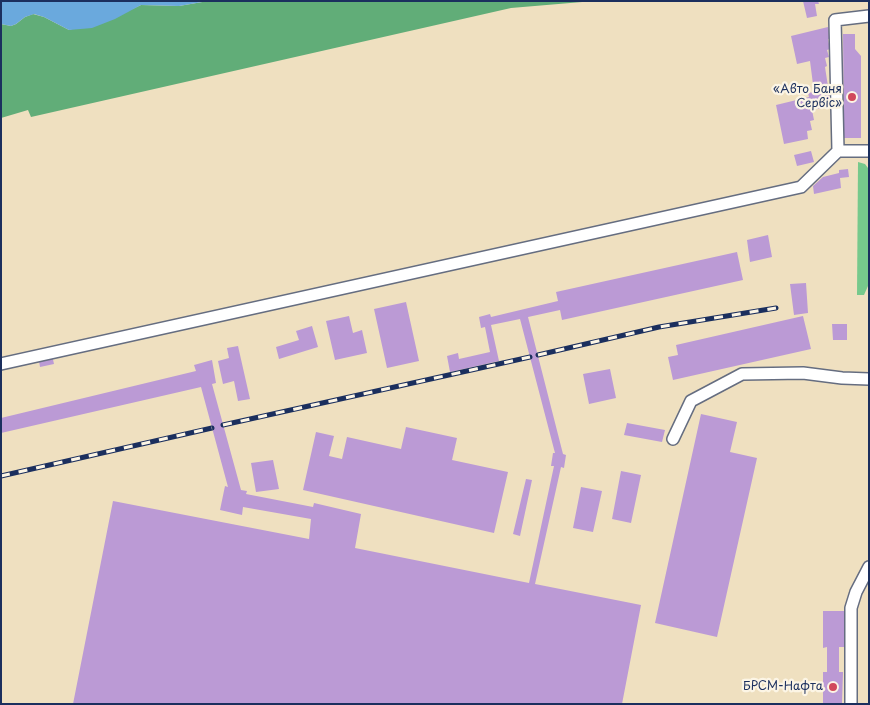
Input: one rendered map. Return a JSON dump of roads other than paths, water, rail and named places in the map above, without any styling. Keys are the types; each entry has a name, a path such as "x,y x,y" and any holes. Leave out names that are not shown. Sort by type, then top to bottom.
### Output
{"lane":[{"path":"838,151 835,20 869,16"},
{"path":"1,364 800,187 838,151 869,151"},
{"path":"673,439 691,401 742,374 803,373 869,379"},
{"path":"851,704 851,608 856,592 869,567"}],"water":[{"path":"1,1 208,1 179,6 141,5 115,19 92,28 69,30 34,14 25,17 11,26 1,24"}],"railway":[{"path":"538,355 659,327 776,308"},
{"path":"223,425 530,357"},
{"path":"1,476 212,428"}],"place":[{"name":"«Авто Баня Сервіс»","path":"852,97"},
{"name":"БРСМ-Нафта","path":"833,687"}]}
